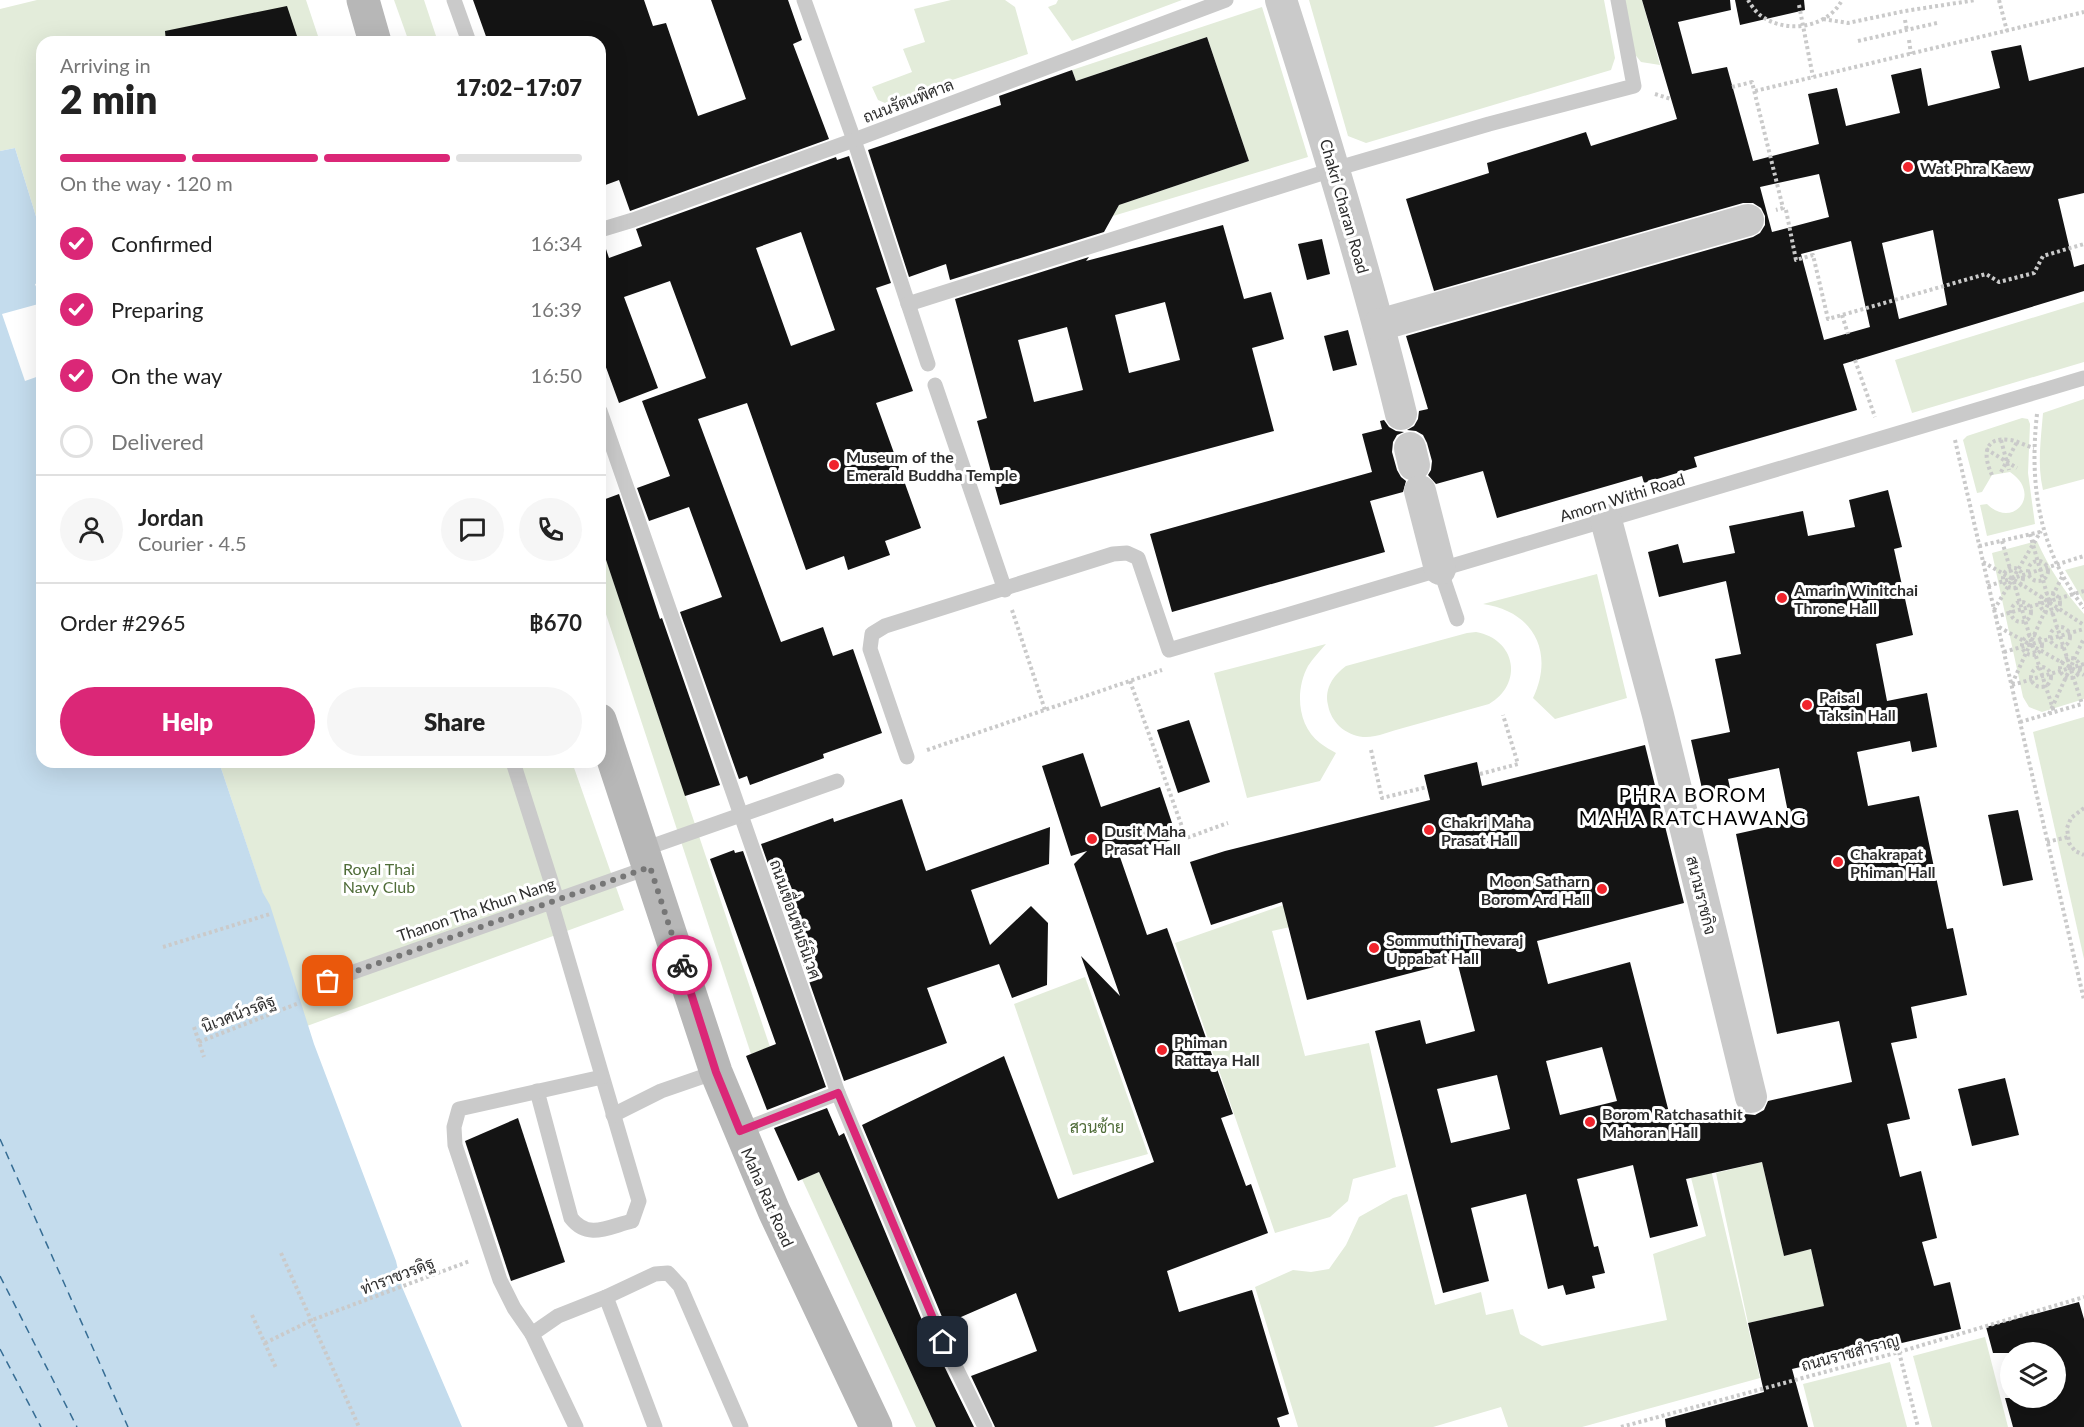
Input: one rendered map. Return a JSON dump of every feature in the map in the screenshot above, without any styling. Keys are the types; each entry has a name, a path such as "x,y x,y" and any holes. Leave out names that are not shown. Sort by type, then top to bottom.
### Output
{"street":[{"path":"363,0 373,36"},
{"name":"Chakri Charan Road","path":"1281,0 1335,169 1379,325 1401,414"},
{"path":"1379,325 1757,216"},
{"path":"1414,468 1440,569"},
{"name":"สนามราชกิจ","path":"1606,520 1658,715 1751,1097"},
{"name":"Maha Rat Road","path":"606,738 716,1072 779,1221 876,1427"}],"lane":[{"path":"454,0 467,36"},
{"path":"804,0 854,140 928,364"},
{"name":"ถนนรัตนพิศาล","path":"606,228 854,140 1226,0"},
{"path":"908,304 1335,169 1489,124 1634,87 1618,0"},
{"name":"Amorn Withi Road","path":"1005,590 1113,554 1127,554 1138,558 1169,650 2084,378"},
{"path":"907,757 870,649 872,634 885,626 1005,590 935,385"},
{"name":"ถนนเขื่อนขันธ์นิเวศ","path":"606,428 838,1093 933,1321 985,1427"},
{"path":"1440,569 1457,619"},
{"path":"515,768 639,1201 632,1221 593,1232 579,1228 571,1218 537,1091"},
{"name":"Thanon Tha Khun Nang","path":"314,986 554,901 740,815 837,781"},
{"path":"613,1115 661,1091 716,1072"},
{"path":"576,1427 532,1334 514,1308 500,1280 455,1146 454,1127 459,1109 602,1077"},
{"path":"740,1131 838,1093"},
{"path":"532,1334 558,1316 655,1274 668,1273 680,1286 741,1427"},
{"path":"606,1297 655,1427"}],"path":[{"path":"1748,0 1760,14 1775,23 1792,27 1827,17 1842,0"},
{"path":"1823,19 1848,23 1976,0"},
{"path":"1999,0 2007,31"},
{"path":"1799,5 1813,77"},
{"path":"1755,91 2084,12"},
{"path":"1905,20 1907,31"},
{"path":"1858,41 1937,23"},
{"path":"1909,40 1911,54"},
{"path":"1732,87 1752,82 1783,208 1757,216"},
{"path":"1786,210 1796,260 1813,255 1828,319 1986,274 1999,282 2034,273 2043,255 2084,244"},
{"path":"1842,315 1848,334"},
{"path":"1855,360 1882,438"},
{"path":"2039,391 2034,448 2035,486 2043,531 2062,577 2084,608"},
{"path":"1950,418 2084,1000"},
{"path":"1992,475 1985,456 1986,449 1991,444 2001,440 2017,442 2034,448"},
{"path":"2001,440 2009,470"},
{"path":"2001,472 2017,442"},
{"path":"1986,449 2017,468"},
{"path":"1979,546 2043,531"},
{"path":"1994,610 2043,531"},
{"path":"2020,722 2083,704 2072,678 2030,534"},
{"path":"2002,541 2021,610 2054,712"},
{"path":"1988,586 2084,556"},
{"path":"2008,588 2003,582 2004,574 2010,569 2019,570 2026,575 2036,582 2048,576 2048,568 2043,562 2037,561 2030,565 2026,575 2021,584 2016,588 2008,588"},
{"path":"1983,562 2042,597 2084,627 2004,652"},
{"path":"2012,685 2062,577"},
{"path":"1005,590 1045,710"},
{"path":"1995,617 2084,591"},
{"path":"2045,612 2040,604 2042,597 2047,593 2054,594 2059,599 2059,608"},
{"path":"2025,602 2030,607 2030,616 2025,621 2015,620 2011,612 2013,605 2025,602"},
{"path":"2045,612 2053,613 2059,608"},
{"path":"1998,626 2084,675"},
{"path":"2057,627 2064,628 2070,633 2069,642 2063,647 2054,646 2050,639 2052,631 2057,627"},
{"path":"2027,654 2022,647 2023,639 2029,635 2035,635 2041,641"},
{"path":"2049,714 2084,638"},
{"path":"2027,654 2035,654 2040,650 2041,641"},
{"path":"2067,658 2074,658 2082,664 2079,672 2072,678 2065,677 2060,670 2061,662 2067,658"},
{"path":"2012,685 2082,664"},
{"path":"2045,667 2050,673 2050,681 2045,686 2035,685 2031,679 2033,670 2045,667"},
{"path":"907,757 1165,669"},
{"path":"1130,681 1186,838 1228,823"},
{"path":"1480,774 1518,764 1503,715"},
{"path":"1371,750 1382,798 1427,787"},
{"path":"2084,808 2071,818 2067,828 2068,837 2075,851 2084,855"},
{"path":"2048,842 2068,837"},
{"path":"163,947 270,914"},
{"name":"นิเวศน์วรดิฐ","path":"199,1042 300,1002 314,986"},
{"name":"นิเวศน์วรดิฐ","path":"194,1027 204,1057"},
{"path":"281,1253 359,1427"},
{"name":"ท่าราชวรดิฐ","path":"265,1343 312,1320 491,1253"},
{"name":"ถนนราชสำราญ","path":"1621,1427 1899,1352 2084,1297"},
{"path":"252,1314 276,1368"},
{"path":"1899,1352 1918,1427"}],"green space":[{"path":"37,0 306,0 318,36 36,36 36,216 15,148 0,151 0,9"},
{"path":"394,0 424,0 436,36 407,36"},
{"path":"951,0 1005,0 1015,7 1028,54 885,103 878,100 872,87 912,72 903,49 925,42 914,9"},
{"path":"1058,0 1182,0 1072,41 1048,7 1056,4"},
{"path":"1309,0 1604,0 1615,58 1611,70 1366,143 1348,136"},
{"path":"1624,0 1642,0 1660,65 1641,62 1633,52"},
{"path":"1262,7 1308,157 1113,216 1119,205 1249,161 1207,37 1076,81 1072,70"},
{"path":"2084,302 2084,362 1912,413 1895,360"},
{"path":"2084,399 2084,479 2043,490 2040,461 2043,413"},
{"path":"2022,418 2028,419 2030,424 2028,473 2035,524 1987,536 1980,505 1987,504 1997,511 2006,513 2014,511 2021,506 2024,490 2020,481 2010,472 1992,475 1982,492 1977,493 1963,440 1967,436"},
{"path":"2037,541 2058,579 2084,614 2084,699 2042,712 2029,707 2023,697 1992,553"},
{"path":"606,560 770,1047 751,1054 606,614"},
{"path":"2084,565 2084,602 2065,570"},
{"path":"1597,574 1627,698 1555,719 1533,698 1542,665 1535,636 1515,615 1483,604"},
{"path":"1476,632 1500,643 1511,663 1511,674 1507,685 1489,704 1368,737 1350,734 1332,717 1327,693 1334,678 1346,666"},
{"path":"1326,644 1310,663 1304,675 1300,707 1312,736 1336,753 1320,781 1247,798 1214,673"},
{"path":"2084,717 2084,959 2033,732"},
{"name":"Royal Thai Navy Club","path":"221,768 574,768 624,910 307,1026"},
{"path":"1326,890 1331,918 1272,931 1305,1056 1369,1043 1396,1167 1353,1179 1348,1201 1330,1217 1275,1233 1175,943"},
{"name":"สวนซ้าย","path":"1085,977 1148,1154 1073,1175 1014,1004"},
{"path":"1702,1120 1712,1174 1760,1378 1582,1427 1508,1427 1501,1407 1433,1427 1298,1427 1255,1287 1293,1270 1311,1272 1329,1269 1346,1245 1359,1217 1393,1198 1407,1194 1435,1305 1481,1292 1486,1315 1513,1309 1520,1334 1542,1346 1667,1320 1653,1254 1706,1236 1678,1127"},
{"path":"1762,1162 1784,1256 1811,1249 1824,1306 1748,1323 1716,1173"},
{"path":"819,1172 936,1427 916,1427 802,1179"},
{"path":"1985,1337 2000,1396 2000,1408 2003,1408 2008,1427 1932,1427 1913,1356"},
{"path":"1890,1362 1907,1427 1814,1427 1803,1384"}],"water":[{"path":"15,148 36,216 36,768 221,768 263,893 270,905 314,1044 396,1261 402,1287 462,1427 0,1427 0,151"}],"pier":[{"path":"36,305 36,377 25,381 2,314"}],"building":[{"path":"473,0 644,0 653,26 666,23 698,116 746,99 711,0 788,0 802,40 793,44 829,139 630,211 619,180 606,185 606,36 486,36"},
{"path":"1642,0 1730,0 1731,10 1678,22 1692,74 1727,67 1753,161 1819,144 1808,94 1837,88 1846,126 1900,113 1891,75 1921,68 1928,106 2000,88 1991,51 2021,45 2029,81 2084,67 2084,193 2058,199 2074,267 2084,264 2084,291 1843,364 1857,410 1694,457 1697,467 1644,483 1642,476 1497,518 1483,471 1436,484 1428,475 1432,461 1427,443 1423,435 1407,430 1414,426 1419,411 1428,409 1406,336 1753,237 1760,233 1765,225 1765,216 1761,208 1753,203 1743,203 1434,291 1406,199 1489,173 1487,163 1586,132 1591,146 1677,119","holes":["1819,174 1829,217 1772,232 1760,187","1933,230 1947,305 1899,319 1882,243","1851,241 1870,327 1824,340 1801,254"]},
{"path":"1735,0 1804,0 1805,10 1740,25"},
{"path":"287,6 297,36 165,36 165,31"},
{"path":"1207,37 1249,161 1119,205 1104,232 950,280 946,264 909,277 868,150 1001,105 999,96 1072,70 1076,81"},
{"path":"849,156 891,283 876,288 913,391 876,403 921,528 885,541 890,555 848,570 844,556 806,570 747,403 698,419 781,642 823,627 833,656 853,649 882,733 823,754 824,758 750,785 747,776 739,779 680,612 722,597 689,507 649,521 637,488 670,476 642,401 706,378 670,281 624,297 658,388 619,403 606,367 606,249 609,258 642,246 636,229 836,157 837,160","holes":["801,232 835,330 791,346 756,248"]},
{"path":"1223,225 1244,299 1271,292 1284,339 1252,348 1274,431 1000,505 977,421 987,418 955,299 1089,257 1086,261","holes":["1165,302 1180,360 1129,373 1115,315","1067,327 1083,390 1034,402 1018,340"]},
{"path":"1322,239 1330,274 1307,280 1298,244"},
{"path":"1348,330 1357,365 1333,371 1324,336"},
{"path":"1384,420 1389,427 1404,432 1397,435 1393,442 1392,452 1397,470 1406,481 1403,492 1370,501 1385,552 1172,612 1150,534 1372,472 1362,434 1382,429 1380,421"},
{"path":"1888,490 1902,547 1894,549 1913,635 1876,644 1887,701 1927,693 1937,747 1912,752 1910,741 1857,752 1868,806 1919,796 1947,929 1953,928 1967,995 1911,1007 1917,1038 1891,1043 1910,1119 1887,1124 1900,1177 1921,1171 1937,1238 1922,1242 1934,1286 1950,1282 1961,1329 1792,1369 1808,1427 1666,1427 1665,1419 1764,1392 1748,1323 1824,1306 1811,1249 1784,1256 1762,1162 1686,1179 1698,1226 1650,1238 1633,1165 1577,1179 1594,1247 1598,1246 1605,1273 1592,1276 1595,1288 1566,1295 1563,1285 1548,1289 1526,1194 1471,1208 1489,1281 1443,1293 1375,1031 1420,1020 1426,1044 1475,1031 1457,961 1307,1000 1282,902 1211,925 1190,862 1225,851 1430,800 1424,775 1477,762 1482,786 1645,745 1684,903 1537,941 1548,984 1630,962 1672,1124 1737,1109 1745,1114 1755,1115 1764,1110 1768,1101 1852,1082 1839,1021 1777,1034 1736,834 1790,822 1779,768 1728,779 1730,788 1703,793 1691,740 1730,732 1715,659 1741,654 1726,581 1659,597 1648,552 1678,544 1683,563 1735,553 1729,526 1803,511 1808,536 1855,527 1849,500","holes":["1602,1047 1617,1101 1560,1115 1546,1061","1497,1075 1510,1129 1451,1143 1437,1089"]},
{"path":"619,494 660,619 662,618 720,785 685,796 606,560 606,499"},
{"path":"1189,720 1210,782 1178,793 1157,730"},
{"path":"1083,753 1101,807 1160,787 1177,838 1120,857 1147,935 1167,928 1233,1114 1221,1118 1246,1186 1251,1184 1268,1233 1167,1271 1179,1312 1252,1290 1289,1414 1277,1418 1280,1427 995,1427 971,1376 1037,1351 1016,1293 945,1324 862,1125 1004,1056 1058,1199 1154,1162 1081,956 1120,996 1074,864 1087,851 1071,856 1042,766"},
{"path":"902,799 926,871 1050,827 1049,864 971,890 990,945 1031,906 1048,923 1047,985 1012,998 999,964 927,988 947,1043 844,1081 761,844 833,818 834,822"},
{"path":"2018,810 2033,880 2003,886 1988,815"},
{"path":"734,850 735,853 743,851 826,1087 767,1110 746,1056 776,1044 710,859"},
{"path":"2005,1078 2019,1135 1972,1146 1958,1089"},
{"path":"827,1108 839,1136 844,1133 924,1325 974,1427 936,1427 819,1172 798,1181 774,1128"},
{"path":"518,1118 565,1262 511,1281 465,1141"},
{"path":"2079,1302 2084,1319 2084,1427 2013,1427 2008,1408 2066,1408 2066,1342 2000,1342 2000,1353 1993,1353 1986,1327"}],"ferry route":[{"path":"0,1139 128,1427"},
{"path":"0,1276 77,1427"},
{"path":"0,1349 41,1427"}],"way so far":[{"path":"328,981 650,867 682,965"}],"place":[{"name":"Wat Phra Kaew","path":"1908,167"},
{"name":"Museum of the Emerald Buddha Temple","path":"834,465"},
{"name":"Amarin Winitchai Throne Hall","path":"1782,598"},
{"name":"Paisal Taksin Hall","path":"1807,705"},
{"name":"Chakri Maha Prasat Hall","path":"1429,830"},
{"name":"Dusit Maha Prasat Hall","path":"1092,839"},
{"name":"Chakrapat Phiman Hall","path":"1838,862"},
{"name":"Moon Satharn Borom Ard Hall","path":"1602,889"},
{"name":"Sommuthi Thevaraj Uppabat Hall","path":"1374,948"},
{"name":"Phiman Rattaya Hall","path":"1162,1050"},
{"name":"Borom Ratchasathit Mahoran Hall","path":"1590,1122"}],"district":[{"name":"PHRA BOROM MAHA RATCHAWANG","path":"1693,806"}],"route":[{"path":"682,965 716,1072 740,1131 838,1093 943,1342"}]}
